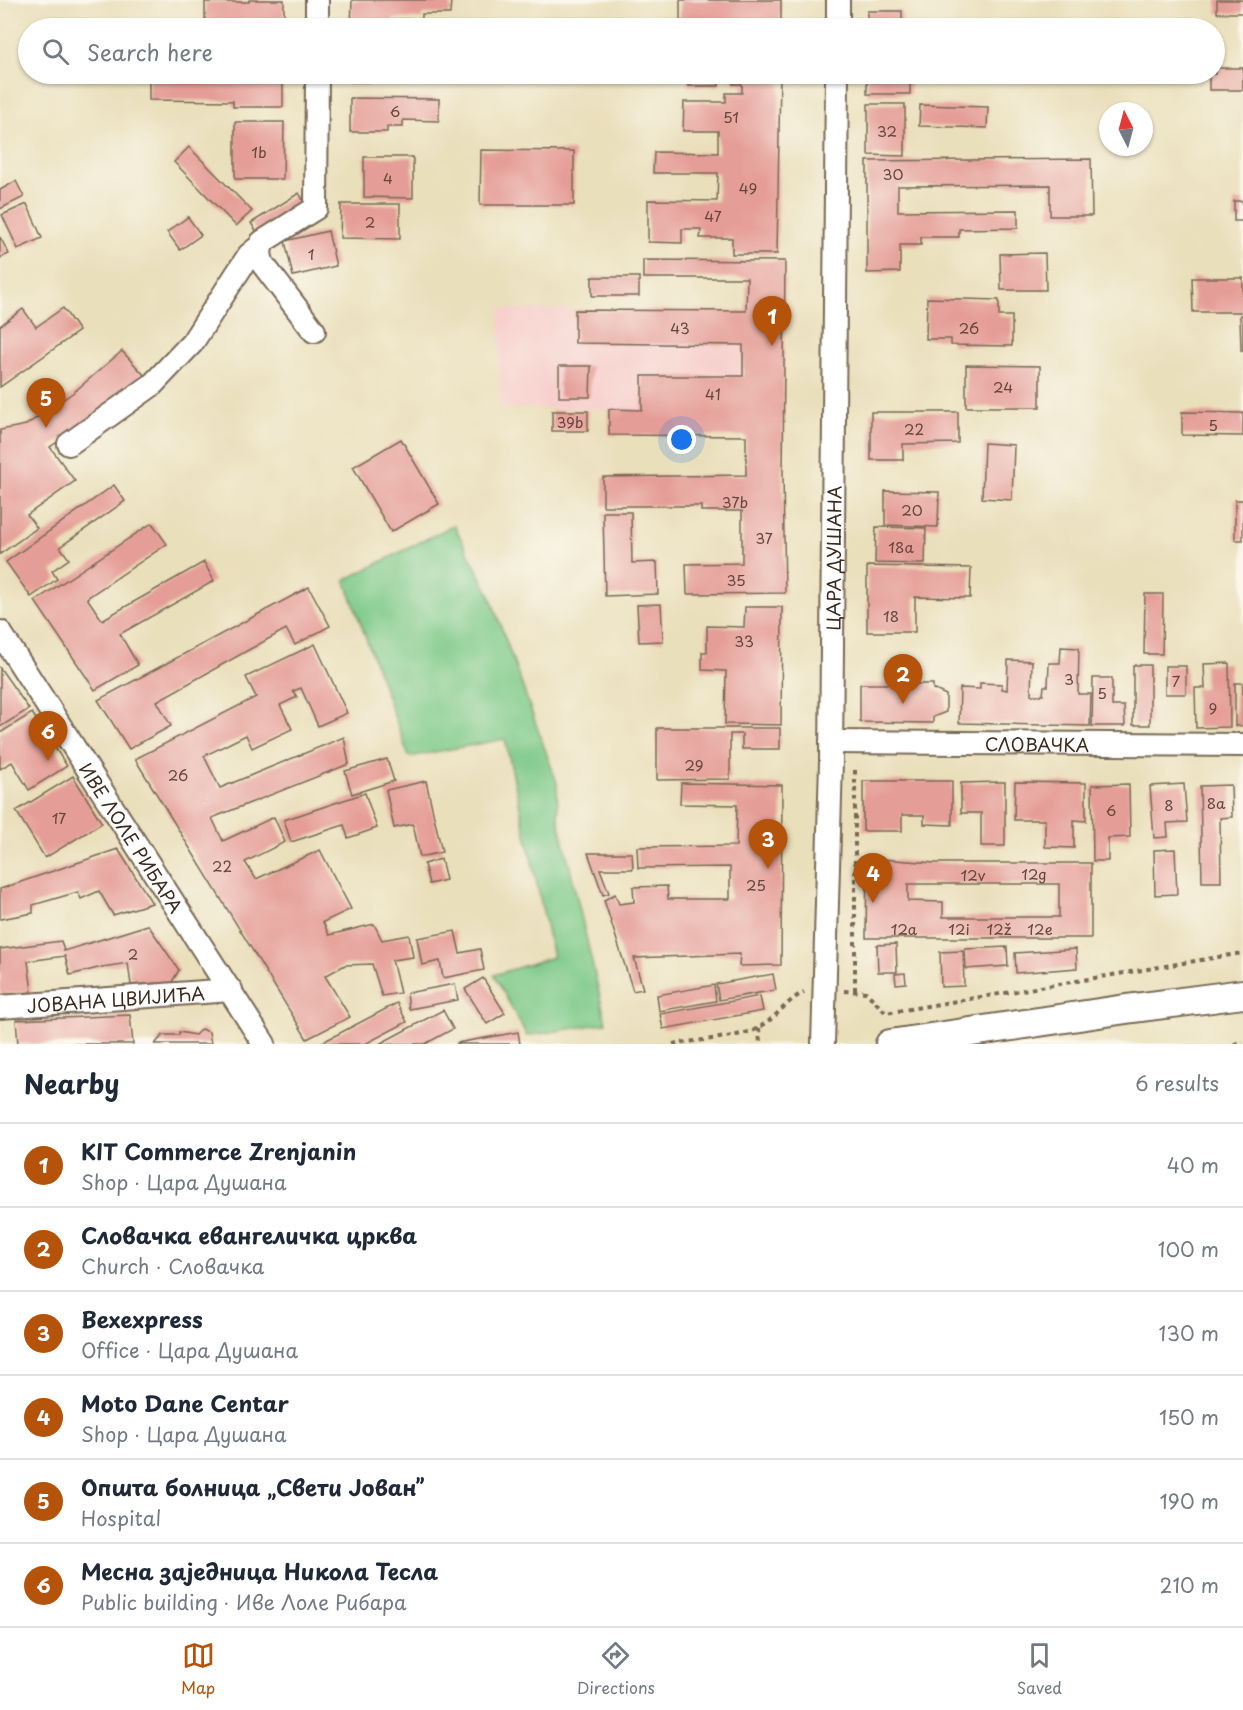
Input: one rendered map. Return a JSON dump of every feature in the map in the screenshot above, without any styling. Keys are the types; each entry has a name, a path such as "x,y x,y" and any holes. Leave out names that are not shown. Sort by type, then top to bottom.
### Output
{"main road":[{"path":"890,1044 1243,994"}],"street":[{"path":"317,0 317,18"},
{"path":"838,0 838,18"},
{"path":"69,444 152,385 192,343 249,255 262,242 316,208 317,84"},
{"name":"ЦАРА ДУШАНА","path":"823,1044 831,742 837,84"},
{"path":"260,246 262,263 314,331"},
{"name":"ИВЕ ЛОЛЕ РИБАРА","path":"0,632 264,1044"},
{"name":"СЛОВАЧКА","path":"831,742 1243,745"},
{"name":"ЈОВАНА ЦВИЈИЋА","path":"0,1007 231,990"}],"path":[{"path":"673,1044 743,1033 759,1028 776,1016 791,999 806,991 866,992 886,1013 1243,953"},
{"path":"759,1028 760,1044"},
{"path":"1234,1044 1243,1042"}],"shaded area":[{"path":"500,309 575,310 575,343 743,345 743,376 642,376 642,410 499,408"}],"green space":[{"path":"454,525 489,593 557,783 558,816 606,1023 527,1036 494,975 553,957 505,739 409,757 345,580"}],"building":[{"path":"249,0 284,0 284,18 205,18 205,2 249,2"},
{"path":"352,0 451,0 450,14 422,14 422,18 351,18"},
{"path":"680,0 781,0 781,18 680,18"},
{"path":"1217,0 1243,0 1243,13 1217,13"},
{"path":"867,11 902,11 902,18 867,18"},
{"path":"1225,68 1243,68 1243,90 1209,90 1209,84 1225,84"},
{"path":"149,84 283,84 283,107 233,107 233,101 149,100"},
{"path":"688,84 719,84 719,86 688,86"},
{"path":"742,84 780,84 777,254 732,254 732,238 700,238 701,229 682,229 682,243 648,242 648,200 717,201 718,173 653,173 654,152 718,153 718,131 683,131 684,102 726,102 726,93 742,93"},
{"path":"867,84 910,84 910,94 867,94"},
{"path":"350,98 439,99 439,121 403,120 403,127 387,127 387,132 350,132"},
{"path":"868,104 905,104 905,156 868,155"},
{"path":"920,105 988,107 987,128 919,126"},
{"path":"235,122 284,122 283,179 235,179"},
{"path":"189,147 252,211 236,226 174,162"},
{"path":"481,150 574,151 574,205 480,205"},
{"path":"364,157 413,157 413,198 364,197"},
{"path":"1091,159 1092,216 1050,216 1050,185 898,186 898,211 1018,210 1018,228 959,229 959,237 921,237 921,245 900,245 900,272 867,273 867,161"},
{"path":"16,181 24,197 0,209 0,190"},
{"path":"299,193 308,209 261,239 251,223"},
{"path":"1234,201 1243,201 1243,221 1234,221"},
{"path":"27,204 42,238 18,249 2,215"},
{"path":"341,204 400,204 400,239 340,238"},
{"path":"188,217 201,235 180,250 167,232"},
{"path":"328,231 336,266 293,276 285,241"},
{"path":"0,237 9,254 0,258"},
{"path":"1045,253 1046,290 1001,290 1000,254"},
{"path":"643,260 785,261 783,475 785,593 687,594 686,564 742,563 742,511 701,511 701,506 603,506 603,477 746,475 746,436 609,435 609,409 642,410 642,376 743,376 743,345 575,343 575,310 746,311 747,278 643,278"},
{"path":"592,277 639,277 639,296 592,296"},
{"path":"1192,278 1243,278 1243,312 1193,312"},
{"path":"927,298 999,300 999,316 1012,316 1012,346 951,345 951,339 926,339"},
{"path":"63,308 79,331 0,387 0,326 23,309 36,327"},
{"path":"1240,315 1243,315 1243,351 1241,351"},
{"path":"122,351 145,376 95,417 50,447 75,481 27,515 37,528 0,554 0,430 26,425 74,392"},
{"path":"966,365 1040,366 1040,407 966,407"},
{"path":"559,366 591,366 590,397 559,397"},
{"path":"552,411 588,411 588,431 552,431"},
{"path":"871,412 958,412 958,443 903,444 903,460 871,460"},
{"path":"1182,412 1243,413 1243,436 1182,435"},
{"path":"401,439 439,504 391,532 353,467"},
{"path":"984,443 1014,445 1012,500 982,498"},
{"path":"114,485 125,501 60,547 69,559 52,571 57,579 31,597 6,562"},
{"path":"885,491 939,492 938,527 885,525"},
{"path":"1235,500 1243,500 1243,540 1235,540"},
{"path":"603,512 631,512 632,563 657,562 658,594 605,596"},
{"path":"152,523 167,544 87,598 102,620 204,562 214,581 120,634 138,665 95,690 35,601"},
{"path":"876,527 926,528 925,564 875,563"},
{"path":"867,566 971,568 970,598 915,597 915,632 867,632"},
{"path":"309,587 330,626 295,645 286,629 157,701 171,726 129,749 98,700"},
{"path":"1145,594 1163,594 1162,654 1144,654"},
{"path":"661,604 663,641 639,642 637,605"},
{"path":"745,607 782,607 781,725 725,724 726,671 702,670 702,652 707,652 707,626 744,627"},
{"path":"315,644 347,713 318,726 301,688 293,691 297,697 280,705 292,729 252,748 246,735 204,756 220,788 344,737 349,764 212,818 223,841 274,817 285,842 245,862 256,879 320,850 351,909 323,922 329,935 374,924 382,940 409,935 413,957 392,960 400,993 382,996 372,964 345,965 325,976 350,1017 307,1039 135,759 256,697 246,677"},
{"path":"1061,647 1079,648 1078,694 1091,694 1090,726 959,723 960,688 980,689 980,683 1002,684 1002,689 1007,690 1008,660 1032,661 1031,695 1043,695 1044,686 1048,686 1049,663 1060,663"},
{"path":"1229,663 1230,727 1196,728 1195,688 1205,688 1204,664"},
{"path":"1133,665 1150,665 1150,725 1133,725"},
{"path":"1165,666 1186,666 1186,694 1165,694"},
{"path":"0,668 29,709 0,727"},
{"path":"1093,678 1112,678 1112,706 1124,706 1125,726 1092,726"},
{"path":"1235,683 1243,683 1243,726 1235,726"},
{"path":"860,684 933,684 933,689 946,695 946,712 933,717 933,723 860,722"},
{"path":"32,713 67,766 29,790 12,762 0,769 0,733"},
{"path":"657,728 780,728 780,749 742,749 742,734 730,734 730,779 657,780"},
{"path":"387,759 394,781 352,794 345,771"},
{"path":"73,776 102,823 45,858 16,811"},
{"path":"426,781 442,852 420,857 413,824 394,828 386,790"},
{"path":"863,781 952,781 952,825 924,824 924,815 902,815 902,831 863,831"},
{"path":"1005,782 1005,846 981,846 981,813 961,813 961,783"},
{"path":"1015,782 1086,783 1086,821 1074,820 1074,848 1045,847 1045,820 1014,820"},
{"path":"681,783 782,785 781,965 739,966 740,954 634,958 643,989 633,991 604,900 615,894 619,904 634,902 633,887 667,886 668,899 730,899 730,867 638,868 637,847 736,846 737,805 680,804"},
{"path":"1129,784 1130,837 1108,838 1108,861 1093,861 1092,785"},
{"path":"1184,784 1187,822 1167,823 1168,837 1154,838 1150,786"},
{"path":"1231,785 1232,817 1220,818 1221,882 1202,882 1200,786"},
{"path":"365,793 377,828 348,838 344,825 291,842 284,820"},
{"path":"118,849 152,903 113,915 99,891 81,899 78,892 33,905 33,913 0,919 0,889"},
{"path":"1175,849 1177,894 1155,895 1154,850"},
{"path":"588,853 632,853 633,869 600,869 609,893 603,895"},
{"path":"867,858 935,863 1091,863 1091,938 866,938","holes":["908,884 1059,884 1059,917 943,917 943,902 908,901"]},
{"path":"441,859 446,880 429,884 424,864"},
{"path":"148,925 179,970 172,982 131,985 128,963 70,975 65,956 28,961 32,992 0,995 0,949 61,941 64,951"},
{"path":"455,931 460,953 480,949 484,970 443,978 440,961 422,965 417,938"},
{"path":"896,944 897,972 878,972 877,945"},
{"path":"1007,947 1008,966 966,969 965,949"},
{"path":"1076,949 1077,968 1016,973 1015,953"},
{"path":"963,951 964,986 941,987 940,952"},
{"path":"905,973 906,983 896,984 895,974"},
{"path":"773,974 776,990 719,1000 716,984"},
{"path":"483,978 505,1013 487,1024 465,989"},
{"path":"455,984 458,1000 409,1009 407,993"},
{"path":"714,985 716,1001 659,1011 657,995"},
{"path":"760,996 763,1011 663,1029 660,1014"},
{"path":"397,1003 407,1022 365,1044 319,1044"},
{"path":"443,1010 453,1029 425,1044 379,1044"},
{"path":"130,1015 133,1044 18,1044 16,1020"},
{"path":"201,1029 209,1032 211,1044 155,1044 163,1035 179,1035 179,1032 195,1035"},
{"path":"518,1032 520,1044 457,1044 457,1043"}],"place":[{"name":"KIT Commerce Zrenjanin","path":"772,346"},
{"name":"Општа болница „Свети Јован”","path":"46,428"},
{"name":"Словачка евангеличка црква","path":"903,704"},
{"name":"Месна заједница Никола Тесла","path":"48,761"},
{"name":"Bexexpress","path":"768,869"},
{"name":"Moto Dane Centar","path":"873,903"}]}
